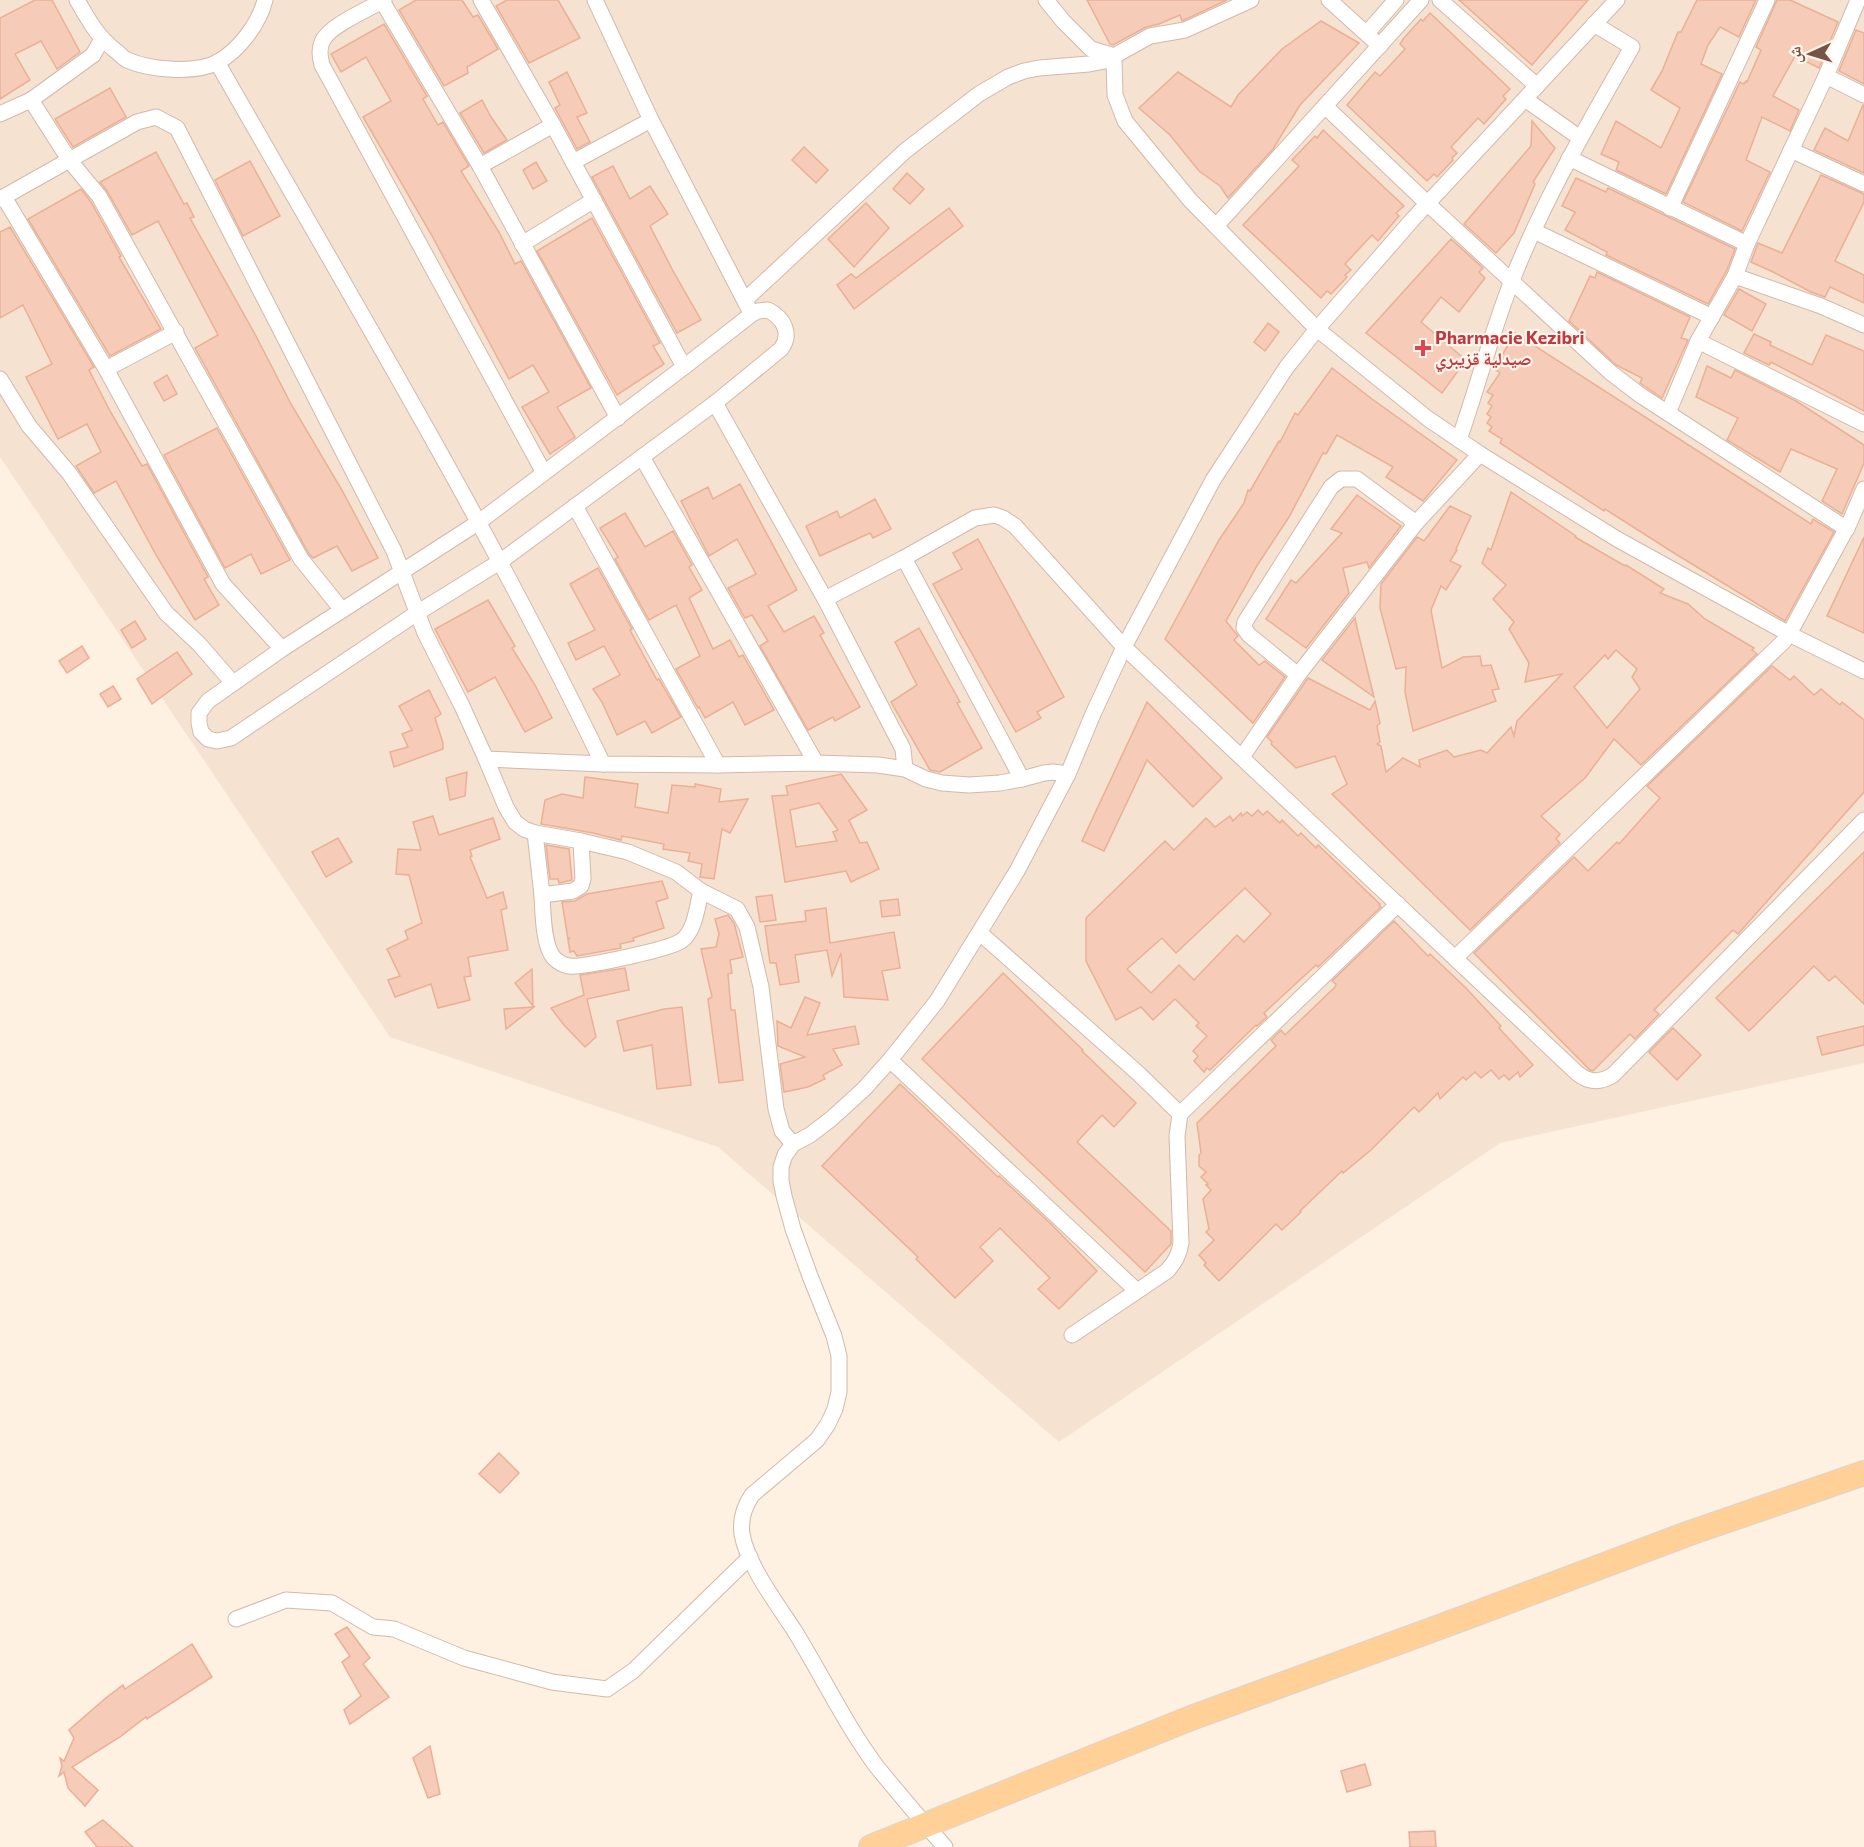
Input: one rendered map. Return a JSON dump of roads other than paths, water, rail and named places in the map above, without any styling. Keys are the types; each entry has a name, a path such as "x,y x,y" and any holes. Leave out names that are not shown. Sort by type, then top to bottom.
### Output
{"main road":[{"path":"871,1847 1191,1718 1687,1534 1864,1473"}],"street":[{"path":"77,0 94,30 126,59 171,69 197,68 217,62 237,47 254,26 265,0"},
{"path":"481,0 553,125 684,367"},
{"path":"595,0 651,120 748,307 758,311 768,310 777,315 786,328 785,344 715,403 501,561 417,613 231,738 217,741 208,739 201,732 199,723 199,713 208,701 282,649 479,522 684,367 748,307 905,151 979,94 1008,77 1024,71 1096,63 1150,36 1185,30 1251,0"},
{"path":"1046,0 1062,21 1091,49 1108,53 1112,57 1115,95 1125,121 1190,200 1317,329 1427,418 1480,454 1617,539 1790,634 1864,671"},
{"path":"1329,0 1380,46"},
{"path":"1367,33 1396,0"},
{"path":"1216,226 1421,0"},
{"path":"1440,0 1537,86"},
{"path":"945,1847 876,1766 750,1557 742,1533 745,1505 752,1495 817,1440 836,1409 839,1392 839,1356 834,1336 793,1228 781,1181 781,1167 785,1155 793,1144 810,1135 831,1119 864,1089 890,1060 937,1000 980,933 1017,871 1068,774 1125,647 1213,480 1275,385 1317,329 1428,204 1617,0"},
{"path":"1670,208 1767,0"},
{"path":"1668,413 1698,341 1735,276 1747,244 1826,76 1858,0"},
{"path":"544,473 322,65 321,44 332,29 383,1 480,166 618,418"},
{"path":"1459,440 1475,396 1495,325 1534,231 1569,158 1632,47 1594,24"},
{"path":"0,114 31,100 93,55 102,39"},
{"path":"217,62 501,561 603,764"},
{"path":"1826,76 1864,94"},
{"path":"1525,99 1580,138"},
{"path":"31,100 70,161 99,196 301,559 342,610"},
{"path":"1326,107 1610,372 1640,395 1848,527 1864,531"},
{"path":"282,649 224,584 106,369 2,198 146,118 156,117 177,128 393,551 424,633 462,706 506,807 515,822 535,834 581,841 628,852 654,862 676,872 701,891 737,909 747,927 761,987 776,1109 782,1131 793,1144"},
{"path":"573,162 651,120"},
{"path":"480,166 553,125"},
{"path":"1791,150 1864,184"},
{"path":"1569,158 1747,244"},
{"path":"522,244 594,200"},
{"path":"1534,231 1712,317"},
{"path":"1735,276 1821,306 1864,325"},
{"path":"106,369 176,332"},
{"path":"1698,341 1864,424"},
{"path":"0,379 29,426 69,473 166,613 199,644 233,683"},
{"path":"715,403 825,599 903,748 905,769"},
{"path":"1242,757 1298,675 1416,523 1480,454"},
{"path":"642,457 816,763"},
{"path":"1298,675 1249,636 1244,628 1245,622 1331,488 1341,479 1357,478 1416,523"},
{"path":"1455,958 1790,634 1848,527 1864,489"},
{"path":"575,506 718,765"},
{"path":"825,599 975,518 994,515 1003,518 1015,526 1125,647 1577,1073 1591,1081 1606,1079 1621,1066 1864,820"},
{"path":"904,558 1022,779"},
{"path":"486,759 603,764 879,765 905,769 926,779 942,783 969,785 1022,779 1053,772 1068,774"},
{"path":"535,834 548,948 559,963 567,966 581,966 681,942 687,936 694,920 701,891"},
{"path":"542,896 573,891 581,886 583,879 581,841"},
{"path":"1072,1335 1167,1271 1179,1254 1181,1243 1177,1136 1180,1114 1398,904"},
{"path":"980,933 1139,1074 1180,1114"},
{"path":"890,1060 1137,1291"},
{"path":"236,1619 286,1600 332,1603 373,1627 393,1629 464,1658 552,1682 607,1689 633,1671 750,1557"}],"place":[{"name":"Pharmacie Kezibri صيدلية قزيبري","path":"1423,348"}]}
